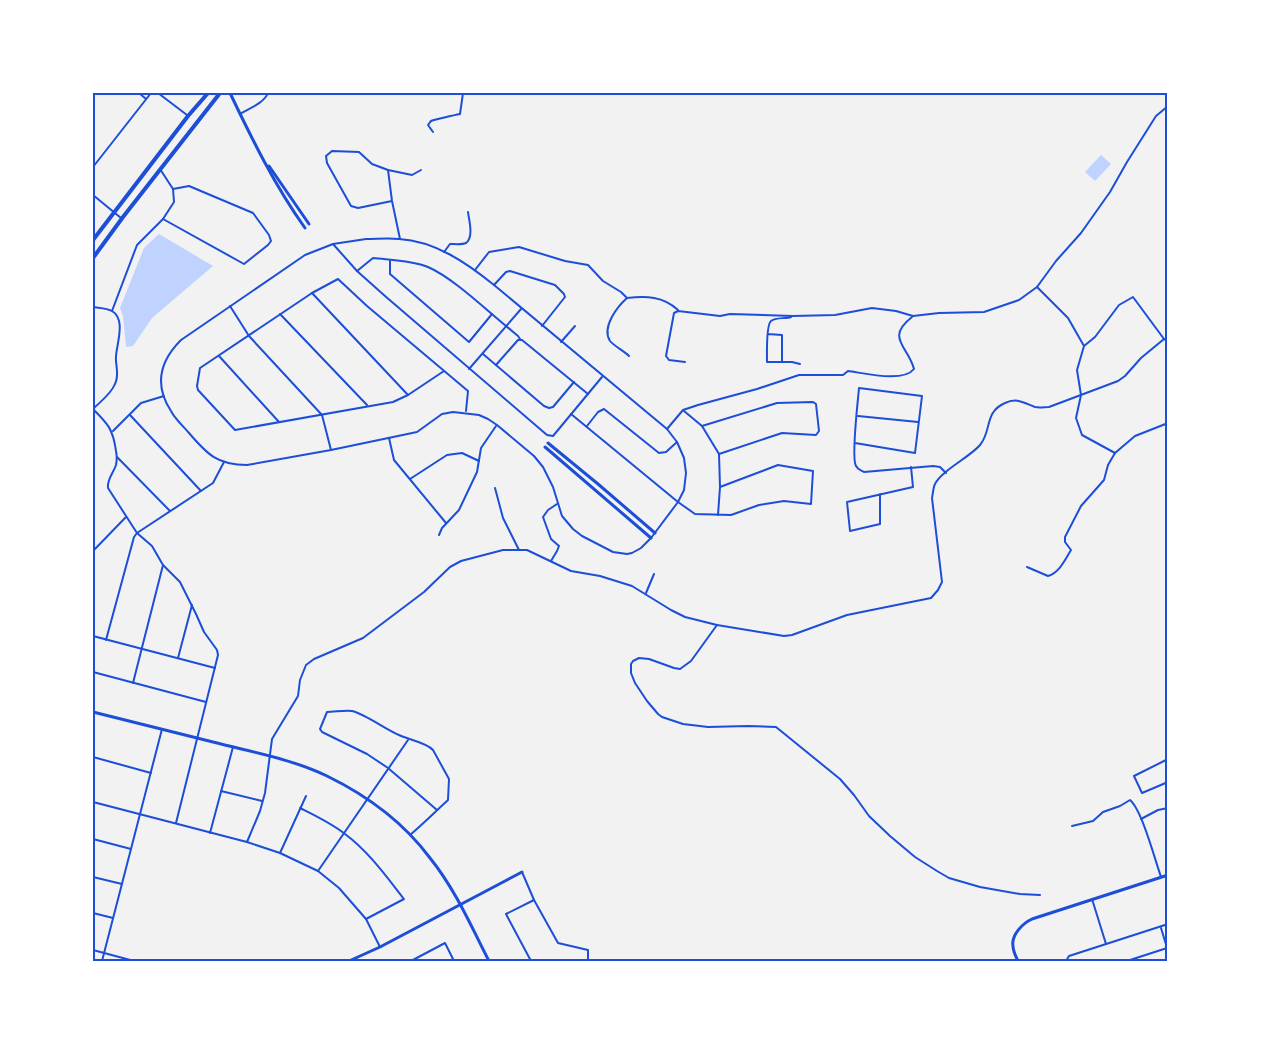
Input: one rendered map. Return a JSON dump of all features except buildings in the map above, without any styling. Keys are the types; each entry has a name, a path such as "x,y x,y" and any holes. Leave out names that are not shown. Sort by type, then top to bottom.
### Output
{"main road":[{"path":"93,240 208,93"},
{"path":"93,258 220,93"}],"street":[{"path":"139,93 146,99"},
{"path":"93,166 152,93"},
{"path":"158,93 188,116"},
{"path":"230,93 288,204 305,228"},
{"path":"240,114 262,101 268,93"},
{"path":"433,132 428,125 430,122 460,114 463,93"},
{"path":"629,356 610,341 608,333 610,320 618,306 627,298 654,297 675,307 678,311 720,316 730,314 835,315 872,308 913,316 984,312 1020,300 1037,287 1081,233 1110,192 1156,116 1168,106"},
{"path":"392,201 358,208 351,206 327,163 326,156 332,151 359,152 372,164 388,170 412,175 421,170"},
{"path":"262,157 309,224"},
{"path":"112,311 137,245 163,219 174,202 173,189 160,169"},
{"path":"388,170 400,239"},
{"path":"163,219 244,264 271,241 253,213 189,186 173,189"},
{"path":"93,195 122,218"},
{"path":"444,252 450,244 465,243 468,240 470,228 468,212"},
{"path":"366,239 400,239 432,246 454,256 494,285 667,429 677,442 684,458 686,473 684,490 678,502 651,538 632,553 622,554 613,552 578,534 562,516 553,487 543,467 534,456 497,425 478,415 453,412 442,414 417,432 247,465 224,462 213,458 203,450 171,412 164,396 161,375 165,360 181,340 230,306 297,260 333,244 366,239"},
{"path":"333,244 357,271 547,435 553,436 602,377"},
{"path":"475,270 489,252 519,247 565,261 588,265 603,281 627,298"},
{"path":"357,271 373,258 428,267 448,279 588,394"},
{"path":"390,260 390,274 469,342 492,314"},
{"path":"494,285 506,272 510,271 555,285 565,297 542,326"},
{"path":"444,371 393,402 235,430 198,390 197,386 200,368 312,293 338,279 468,391 465,413"},
{"path":"1037,287 1068,318 1084,346"},
{"path":"312,293 408,394"},
{"path":"1114,453 1082,435 1076,418 1081,395 1077,370 1084,346 1095,337 1119,304 1133,297 1164,339 1168,341"},
{"path":"230,306 249,336 322,415 332,450"},
{"path":"93,307 112,311 119,323 115,386 93,409 113,432 117,457 116,465 107,483 108,488 137,533 152,546 164,566 180,582 204,632 217,650 218,660 176,823"},
{"path":"469,369 521,309"},
{"path":"678,311 674,313 666,356 669,360 685,363"},
{"path":"280,314 368,406"},
{"path":"794,316 771,321 767,362 800,364"},
{"path":"667,429 683,410 800,375 843,375 848,371 898,377 912,373 914,369 912,360 899,338 903,324 913,316"},
{"path":"561,342 575,326"},
{"path":"768,334 782,335 782,362"},
{"path":"496,365 520,339"},
{"path":"247,842 262,801 272,739 298,696 300,680 306,665 314,659 363,638 424,592 455,564 502,550 531,551 571,571 596,575 632,586 678,614 717,625 784,636 847,615 931,598 942,582 932,498 935,484 946,472 979,446 986,437 989,420 995,410 1004,403 1017,400 1027,402 1037,408 1049,406 1118,381 1164,339"},
{"path":"483,354 549,408 553,407 574,382"},
{"path":"219,356 279,422"},
{"path":"855,444 915,453 922,396 859,387 854,458 855,465 864,472 933,466 940,467 946,472"},
{"path":"113,432 141,404 164,396"},
{"path":"702,426 777,403 813,402 816,404 819,431 816,435 782,434 719,454"},
{"path":"587,427 598,412 604,409 659,453 666,452 677,442"},
{"path":"683,410 702,426 719,454 718,515"},
{"path":"571,414 678,502 696,514 731,515 759,505 784,501 811,504 813,471 778,465 720,487"},
{"path":"130,415 201,491"},
{"path":"857,416 918,422"},
{"path":"1027,567 1051,576 1071,550 1065,542 1065,537 1081,506 1104,480 1114,453 1135,436 1168,423"},
{"path":"440,535 442,528 459,510 477,472 483,444 497,425"},
{"path":"389,438 394,460 446,523"},
{"path":"651,538 546,445 598,484 655,532"},
{"path":"410,479 447,455 462,453 479,461"},
{"path":"117,457 170,511"},
{"path":"106,640 134,537 213,483 224,462"},
{"path":"880,494 880,524 850,531 847,502 880,494 913,487 911,467"},
{"path":"495,488 503,518 519,550"},
{"path":"551,561 559,546 550,539 543,517 557,504"},
{"path":"93,551 126,517"},
{"path":"133,683 164,566"},
{"path":"646,594 654,574"},
{"path":"178,658 192,605"},
{"path":"717,625 691,661 680,669 645,658 631,664 631,673 635,683 658,714 682,724 694,726 776,727 840,779 869,816 915,857 948,878 980,887 1040,895"},
{"path":"93,636 215,668"},
{"path":"93,672 206,702"},
{"path":"410,835 448,800 449,779 430,746 408,740 351,711 327,712 320,729 322,732 367,754 388,768 437,810"},
{"path":"93,712 306,768 326,776 367,799 397,822 429,856 447,882 489,961"},
{"path":"102,961 162,729"},
{"path":"318,871 408,740"},
{"path":"210,833 233,747"},
{"path":"93,757 151,773"},
{"path":"1168,759 1134,776 1142,793 1168,782"},
{"path":"221,791 262,801"},
{"path":"280,853 306,796"},
{"path":"1072,826 1093,821 1103,812 1130,800 1135,804 1161,877"},
{"path":"93,802 247,842 280,853 318,871 339,888 366,919 380,947"},
{"path":"300,808 323,819 354,841 381,868 404,899 366,919"},
{"path":"1141,819 1158,810 1168,808"},
{"path":"93,839 132,849"},
{"path":"349,961 522,872 534,900 558,943 588,950 588,961"},
{"path":"1017,961 1013,941 1024,923 1168,875"},
{"path":"93,877 122,884"},
{"path":"1092,899 1106,944"},
{"path":"531,961 506,915 534,900"},
{"path":"93,913 113,918"},
{"path":"1066,961 1069,956 1168,924"},
{"path":"1127,961 1168,950 1161,927"},
{"path":"411,961 444,943 454,961"},
{"path":"93,950 134,961"}],"water":[{"path":"1101,155 1111,164 1095,181 1085,172"},
{"path":"159,234 213,266 152,318 133,346 126,347 120,308 144,248"}]}
